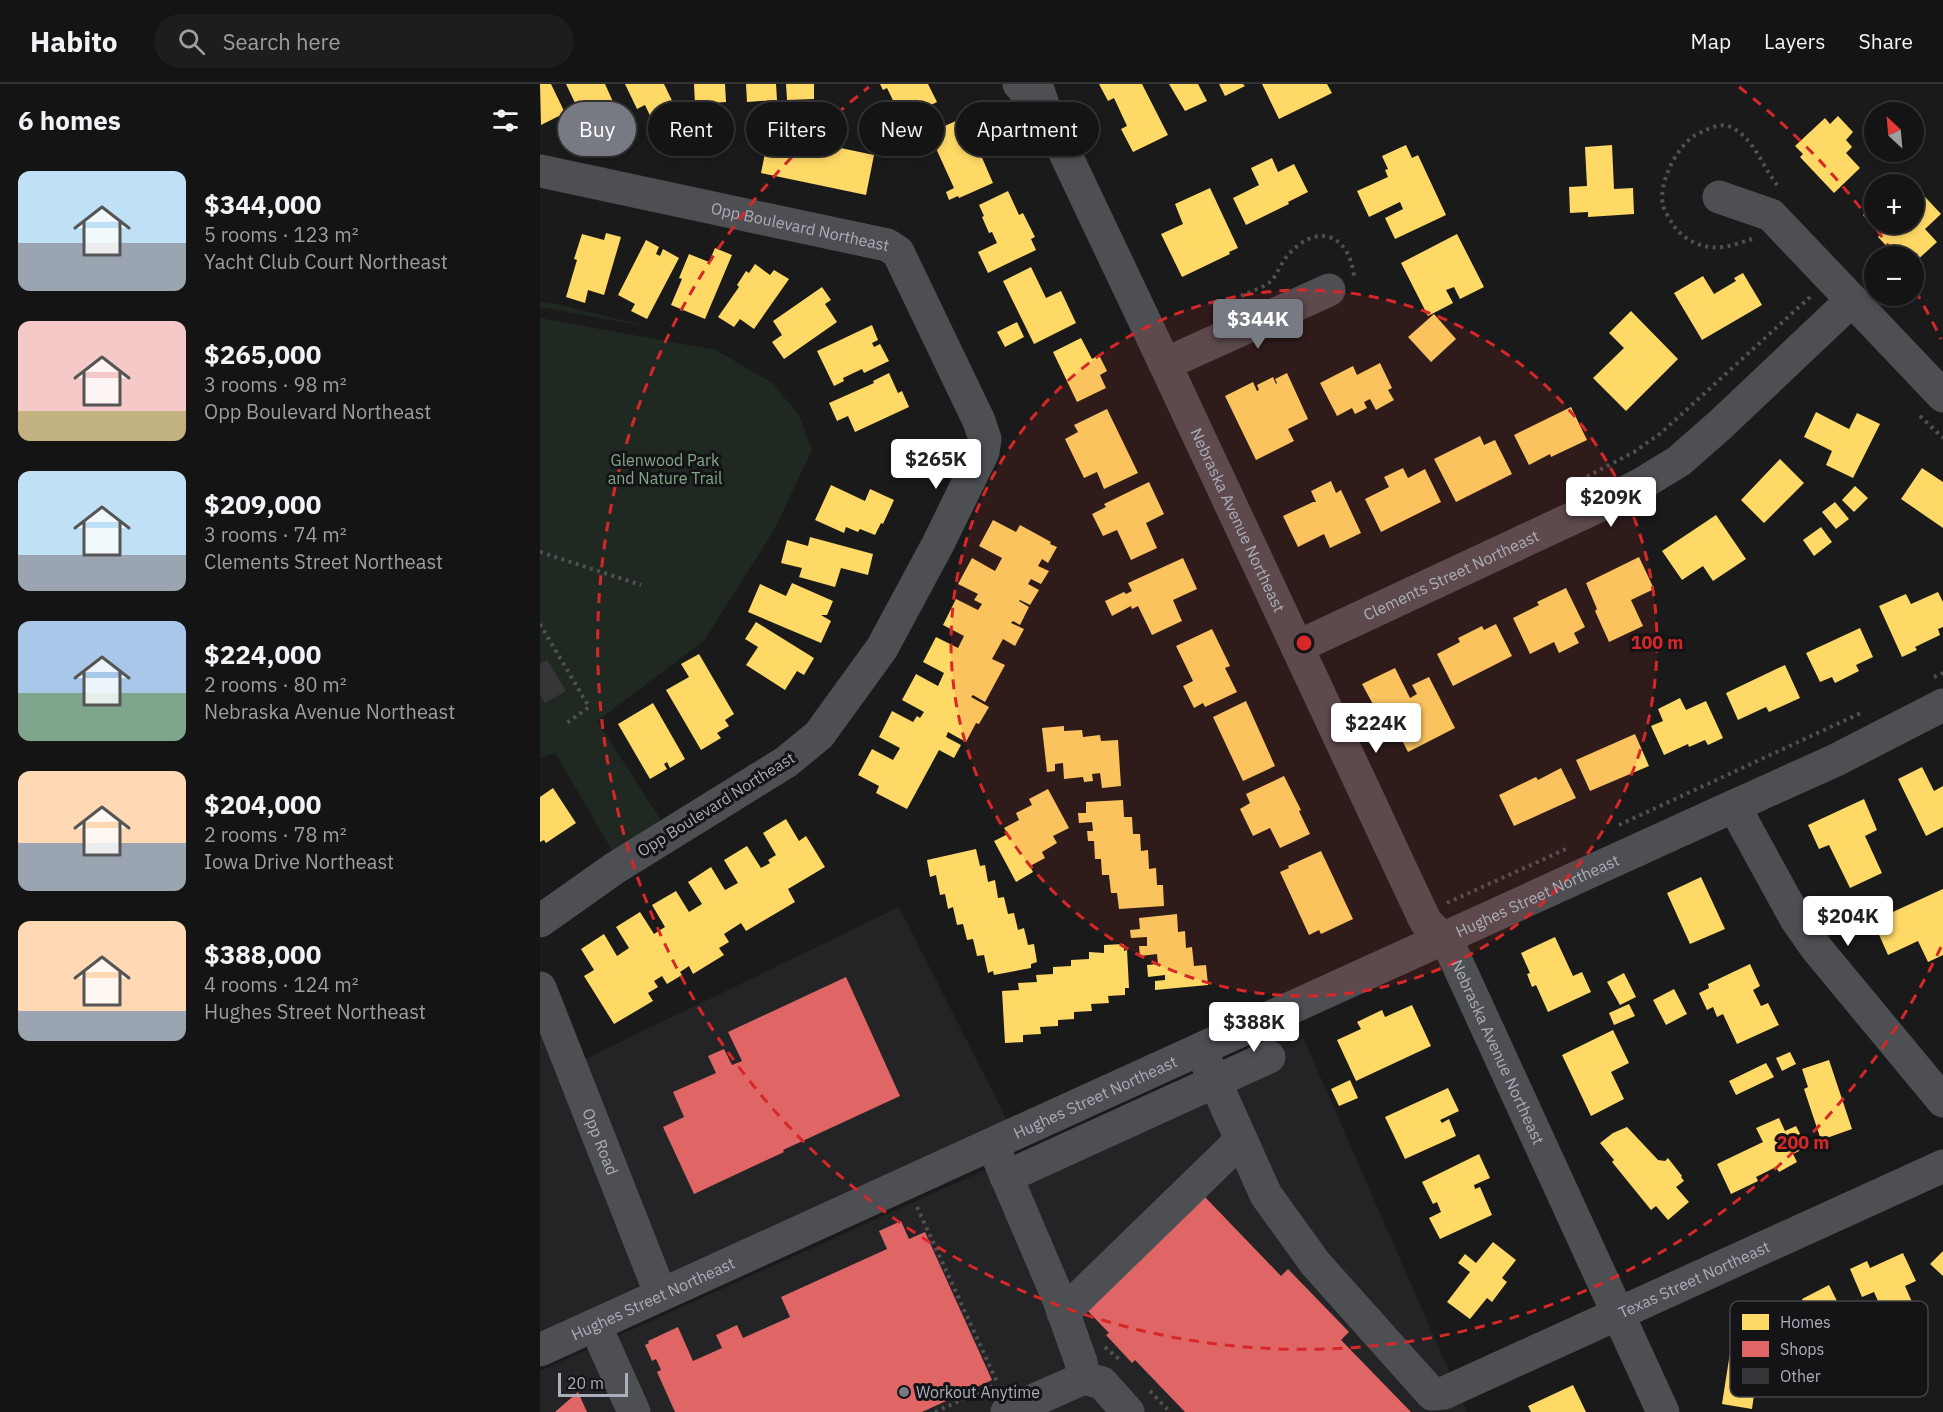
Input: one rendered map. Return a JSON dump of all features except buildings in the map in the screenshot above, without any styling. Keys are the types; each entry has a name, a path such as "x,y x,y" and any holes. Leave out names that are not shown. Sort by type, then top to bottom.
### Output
{"street":[{"name":"Nebraska Avenue Northeast","path":"1019,84 1041,99 1426,922 1449,945 1663,1412"},
{"name":"Opp Boulevard Northeast","path":"540,171 887,245 898,252 979,421 985,439 983,452 938,544 882,648 819,735 786,762 615,868 540,921"},
{"path":"1719,197 1771,215 1943,396"},
{"path":"1166,364 1329,290"},
{"name":"Clements Street Northeast","path":"1298,647 1605,503 1679,461 1852,300"},
{"name":"Hughes Street Northeast","path":"540,1350 1836,760 1943,705"},
{"path":"1734,806 1796,919 1817,949 1943,1101"},
{"name":"Opp Road","path":"540,988 661,1295"},
{"path":"1201,1050 1266,1195 1316,1263 1426,1390 1448,1402"},
{"path":"1006,1177 1269,1057"},
{"path":"1063,1313 1241,1140"},
{"path":"992,1144 1063,1313 1081,1362 1084,1378"},
{"name":"Texas Street Northeast","path":"1448,1402 1619,1314 1943,1166"},
{"path":"595,1325 634,1412"},
{"path":"1002,1398 1084,1378 1102,1383 1128,1412"}],"path":[{"path":"1558,492 1634,452 1661,434 1829,277"},
{"path":"540,552 641,585"},
{"path":"540,624 589,707 567,723"},
{"path":"906,1184 1002,1398"}],"shaded area":[{"path":"899,907 1008,1122 666,1278 581,1061"},
{"path":"540,1020 645,1287 540,1335"},
{"path":"1299,1028 1467,1412 540,1412 540,1371"}],"green space":[{"path":"540,302 552,303 655,328 540,307"},
{"name":"Glenwood Park and Nature Trail","path":"540,318 716,350 772,383 799,415 812,450 774,530 704,641 597,721 664,825 616,857 555,753 540,758"}],"place":[{"name":"Workout Anytime","path":"904,1392"}]}
